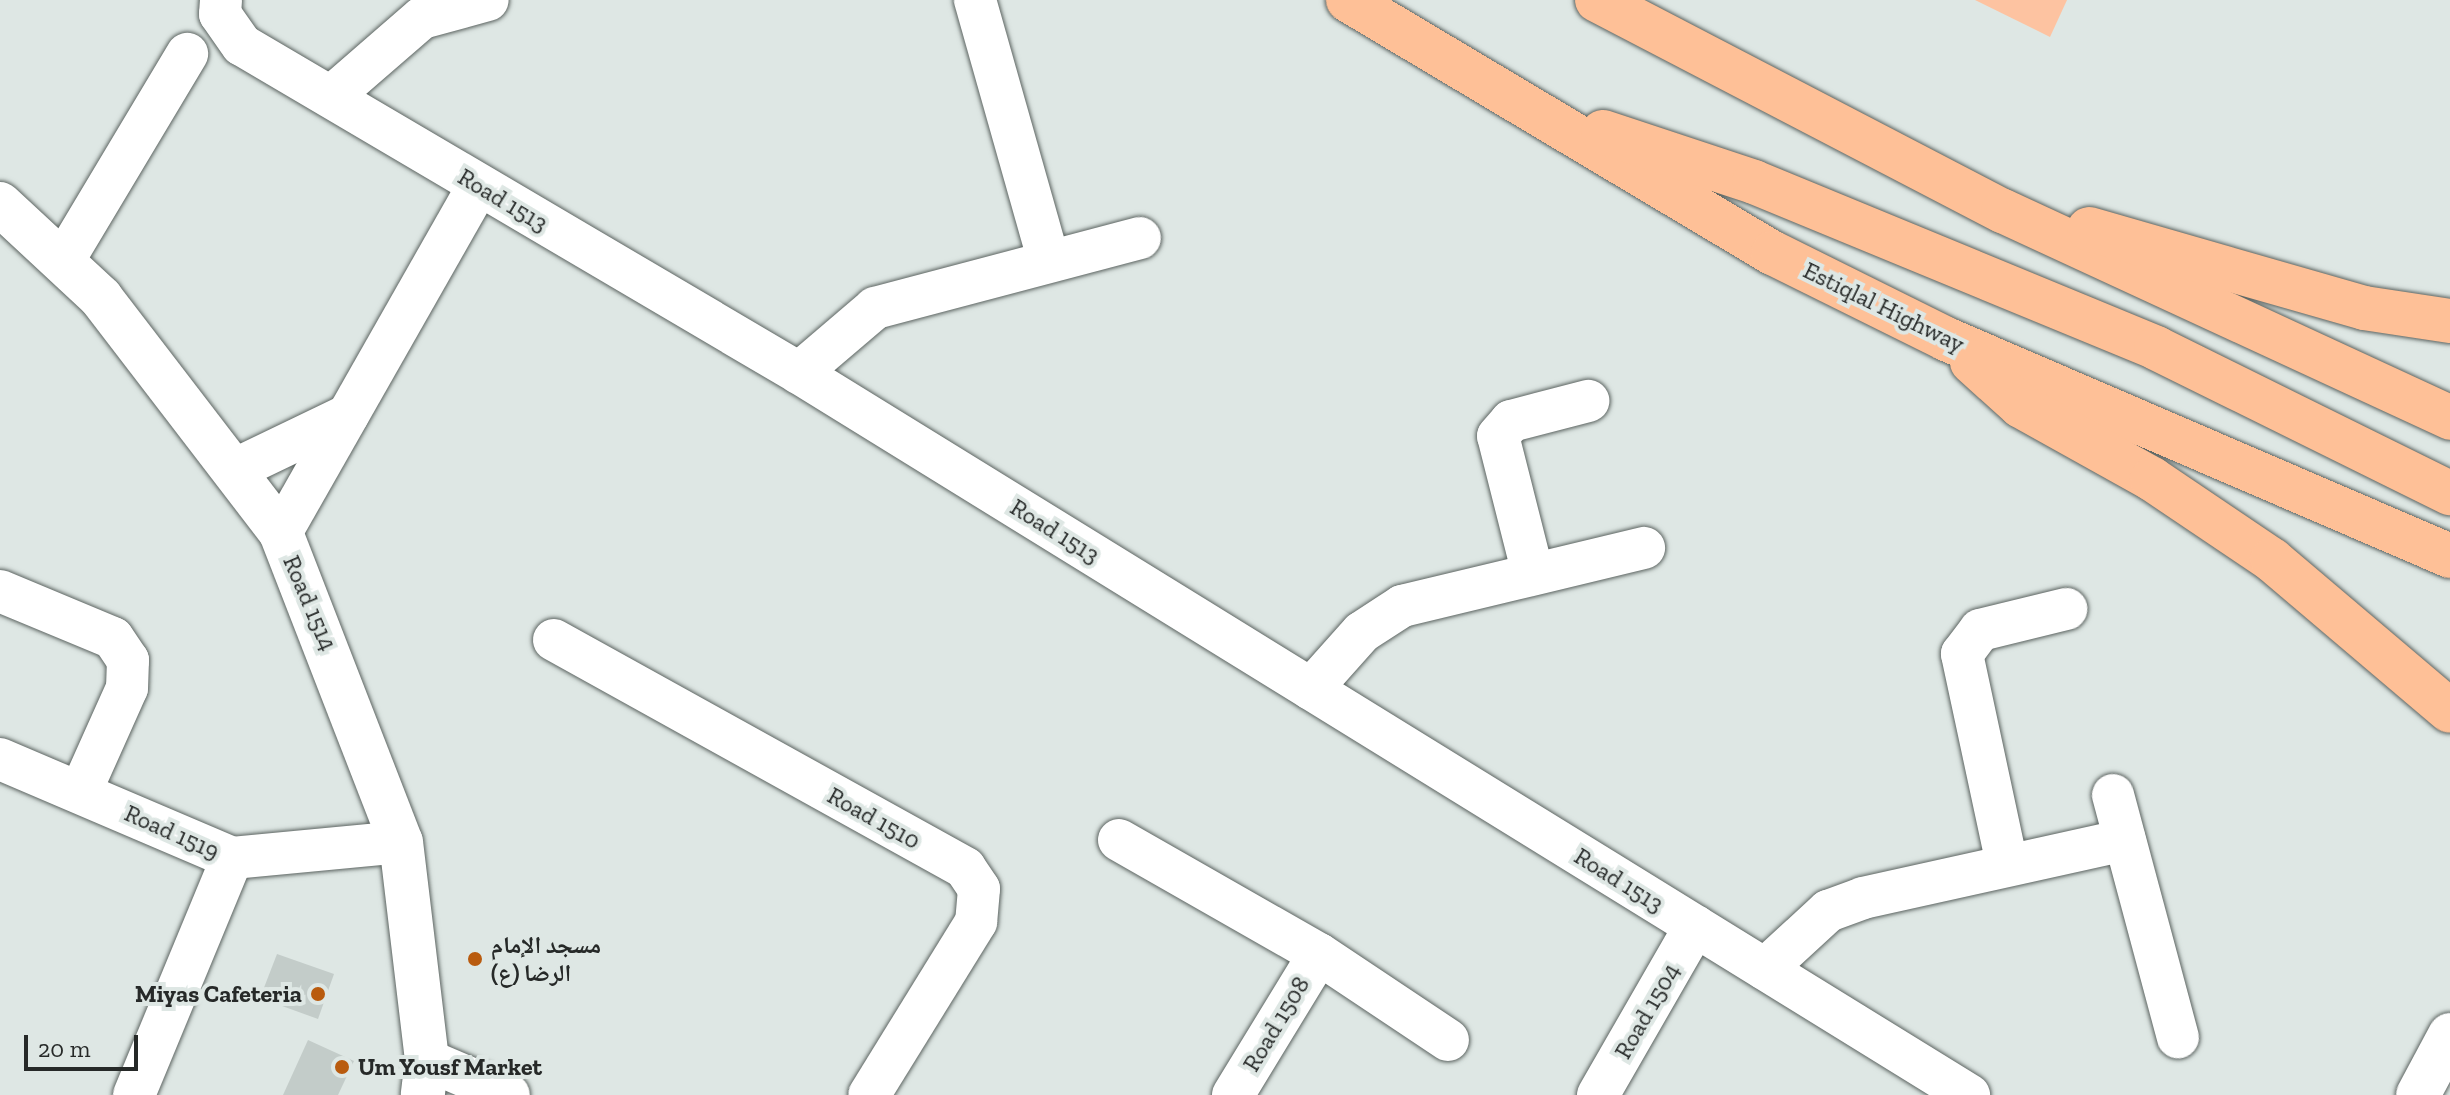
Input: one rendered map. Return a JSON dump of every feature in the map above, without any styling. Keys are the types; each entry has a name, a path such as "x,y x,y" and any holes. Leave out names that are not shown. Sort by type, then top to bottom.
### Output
{"main road":[{"name":"Estiqlal Highway","path":"1348,0 1773,253 1946,339 2450,556"},
{"path":"1597,0 2003,211 2450,418"},
{"path":"1513,101 1754,182 2156,348 2450,493"},
{"path":"2003,211 2364,308 2450,321"},
{"path":"1946,339 2021,406 2152,479 2272,560 2450,711"}],"street":[{"name":"Road 1513","path":"221,0 220,14 242,45 333,95 478,186 799,373 1969,1095"},
{"path":"333,95 422,18 488,0"},
{"path":"986,2 1049,261"},
{"path":"65,258 187,54"},
{"path":"281,533 478,186"},
{"name":"Road 1514","path":"0,204 65,258 236,469 281,533 401,842 425,1078"},
{"path":"799,373 875,308 1140,238"},
{"path":"1533,574 1500,429 1588,401"},
{"path":"236,469 348,415"},
{"path":"1311,689 1391,612 1644,548"},
{"path":"0,591 113,638 128,660 127,688 81,791"},
{"path":"2007,864 1962,654 1980,630 2066,609"},
{"name":"Road 1510","path":"554,640 965,868 979,889 976,922 869,1095"},
{"name":"Road 1519","path":"0,759 232,858 401,842"},
{"path":"2113,795 2178,1037"},
{"path":"1119,840 1319,954 1448,1040"},
{"path":"1765,969 1828,911 2007,864 2125,840"},
{"path":"134,1095 232,858"},
{"name":"Road 1504","path":"1598,1095 1695,926"},
{"name":"Road 1508","path":"1233,1095 1319,954"},
{"path":"2418,1095 2450,1035"},
{"path":"425,1078 509,1095"}],"shaded area":[{"path":"1975,0 2067,0 2050,37"}],"building":[{"path":"277,954 334,974 318,1019 260,998"},
{"path":"308,1040 354,1061 338,1095 283,1095"}],"place":[{"name":"مسجد الإمام الرضا (ع)","path":"475,959"},
{"name":"Miyas Cafeteria","path":"318,994"},
{"name":"Um Yousf Market","path":"342,1067"}]}
